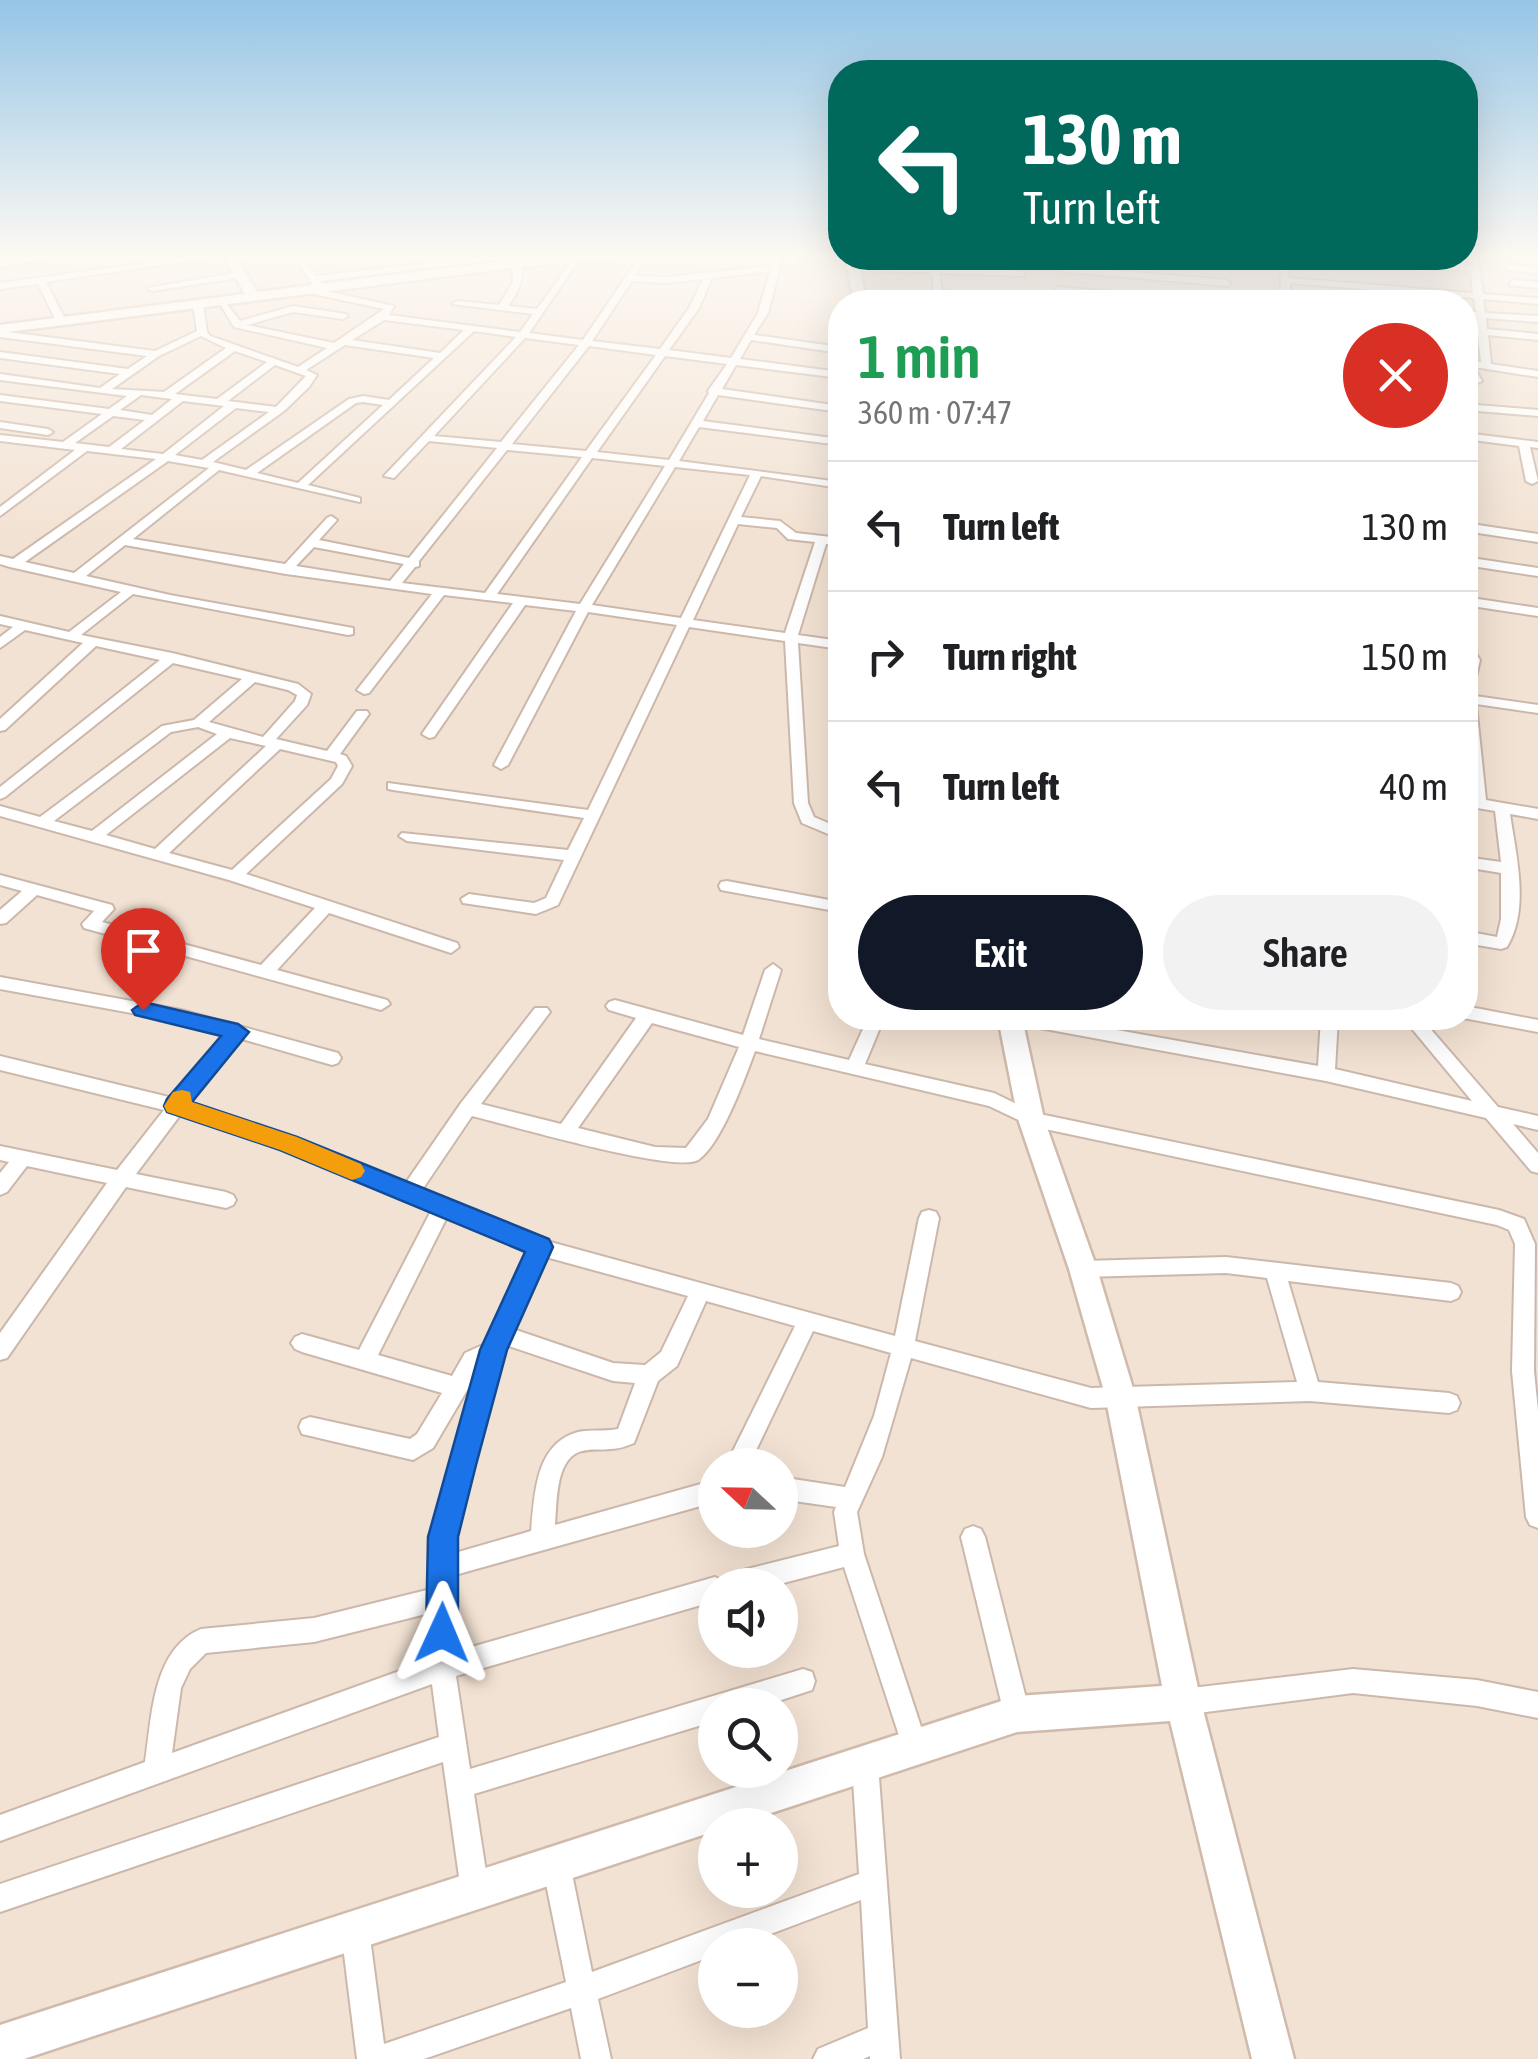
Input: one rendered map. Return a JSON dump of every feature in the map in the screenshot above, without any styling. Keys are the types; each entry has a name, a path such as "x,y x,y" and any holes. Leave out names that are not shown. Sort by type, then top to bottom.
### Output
{"street":[{"path":"0,398 73,349"},
{"path":"119,349 156,354"},
{"path":"102,391 166,349"},
{"path":"165,396 231,349"},
{"path":"75,579 312,378 302,368 237,349"},
{"path":"302,368 334,349"},
{"path":"384,349 442,356"},
{"path":"302,485 449,349"},
{"path":"390,476 510,349"},
{"path":"387,585 410,562 581,349"},
{"path":"638,349 828,373"},
{"path":"488,597 665,349"},
{"path":"501,765 584,608 739,349"},
{"path":"1485,349 1487,368"},
{"path":"0,355 129,372"},
{"path":"218,403 276,360"},
{"path":"1478,366 1538,374"},
{"path":"0,377 276,410"},
{"path":"714,391 828,407"},
{"path":"0,513 136,394"},
{"path":"0,398 154,418"},
{"path":"112,451 180,398"},
{"path":"250,473 353,401 396,400"},
{"path":"7,562 166,457 234,404"},
{"path":"1478,408 1538,413"},
{"path":"694,423 828,440"},
{"path":"0,425 112,451 212,464 356,500"},
{"path":"426,438 757,472 828,483"},
{"path":"1478,438 1538,445"},
{"path":"0,450 7,439 64,446 81,442"},
{"path":"1524,443 1532,481"},
{"path":"470,900 543,908 552,900 757,472"},
{"path":"286,570 331,520"},
{"path":"735,520 780,525 792,536 828,540"},
{"path":"1478,528 1538,538"},
{"path":"822,539 791,636 803,814 815,826 828,830"},
{"path":"123,541 387,585 828,643"},
{"path":"314,543 410,562"},
{"path":"7,562 130,591 348,631"},
{"path":"1478,562 1538,572"},
{"path":"70,636 130,591"},
{"path":"364,690 441,591"},
{"path":"429,734 521,601"},
{"path":"1478,603 1538,612"},
{"path":"0,620 172,657 293,687 304,694 272,742 156,855"},
{"path":"0,644 22,626"},
{"path":"0,727 93,641"},
{"path":"0,794 172,657"},
{"path":"42,824 167,729 199,723 252,677"},
{"path":"1478,700 1538,709"},
{"path":"0,703 20,709"},
{"path":"331,756 362,714"},
{"path":"199,723 228,734 331,756 346,766 338,781 235,876"},
{"path":"93,838 228,734"},
{"path":"393,786 594,815"},
{"path":"1478,803 1538,814"},
{"path":"1478,939 1504,942 1510,869 1502,808"},
{"path":"0,810 235,876 451,947"},
{"path":"406,836 574,856"},
{"path":"1478,864 1510,869"},
{"path":"0,880 106,909 90,924 380,1004"},
{"path":"727,886 828,905"},
{"path":"0,919 34,890"},
{"path":"265,972 326,906"},
{"path":"468,1108 666,1156 692,1155 704,1140 751,1044 773,970"},
{"path":"0,983 181,1016 332,1058"},
{"path":"615,1006 751,1044 994,1100 1031,1118 1511,1222 1521,1229 1525,1244 1538,1516"},
{"path":"409,1194 468,1108 542,1012"},
{"path":"1478,1014 1538,1026"},
{"path":"565,1132 648,1016"},
{"path":"855,1066 871,1030"},
{"path":"1013,1030 1031,1118 1083,1269 1120,1396 1183,1702 1273,2059"},
{"path":"1084,1030 1326,1074 1538,1124"},
{"path":"1326,1074 1329,1030"},
{"path":"1422,1030 1538,1166"},
{"path":"0,1351 64,1252 238,1032"},
{"path":"0,1063 176,1106 297,1147 540,1247 1091,1398 1310,1391 1450,1403"},
{"path":"0,1153 226,1200"},
{"path":"0,1187 22,1158"},
{"path":"364,1360 442,1208"},
{"path":"915,1748 845,1526 848,1498 871,1457 903,1349 929,1218"},
{"path":"475,1891 442,1668 443,1537 497,1342 540,1247"},
{"path":"1083,1269 1226,1265 1451,1292"},
{"path":"1276,1270 1310,1391"},
{"path":"542,1538 556,1457 572,1444 610,1442 626,1436 649,1375 669,1359 700,1291"},
{"path":"746,1448 808,1322"},
{"path":"497,1342 612,1372 649,1375"},
{"path":"310,1427 413,1450 425,1441 472,1360 497,1342"},
{"path":"302,1343 455,1386"},
{"path":"798,1491 848,1498"},
{"path":"444,1567 698,1496"},
{"path":"973,1537 1018,1714"},
{"path":"797,1568 852,1554"},
{"path":"0,1828 442,1668 698,1594"},
{"path":"157,1770 169,1687 181,1660 200,1642 314,1630 442,1598"},
{"path":"0,2046 1018,1714 1183,1702 1354,1681 1476,1693 1538,1705"},
{"path":"783,1688 803,1682"},
{"path":"460,1785 698,1713"},
{"path":"0,1898 454,1745"},
{"path":"828,2059 884,2048 865,1764"},
{"path":"556,1864 596,2059"},
{"path":"382,2059 580,1991 873,1882"},
{"path":"355,1930 372,2059"}],"shaded area":[{"path":"0,349 828,349 828,1030 1478,1030 1478,349 1538,349 1538,2059 0,2059"}],"slow traffic":[{"path":"182,1098 176,1106 288,1144 352,1171"}],"route":[{"path":"143,1010 238,1032 176,1106 288,1144 540,1247 499,1335 479,1394 443,1537 442,1633"}]}
